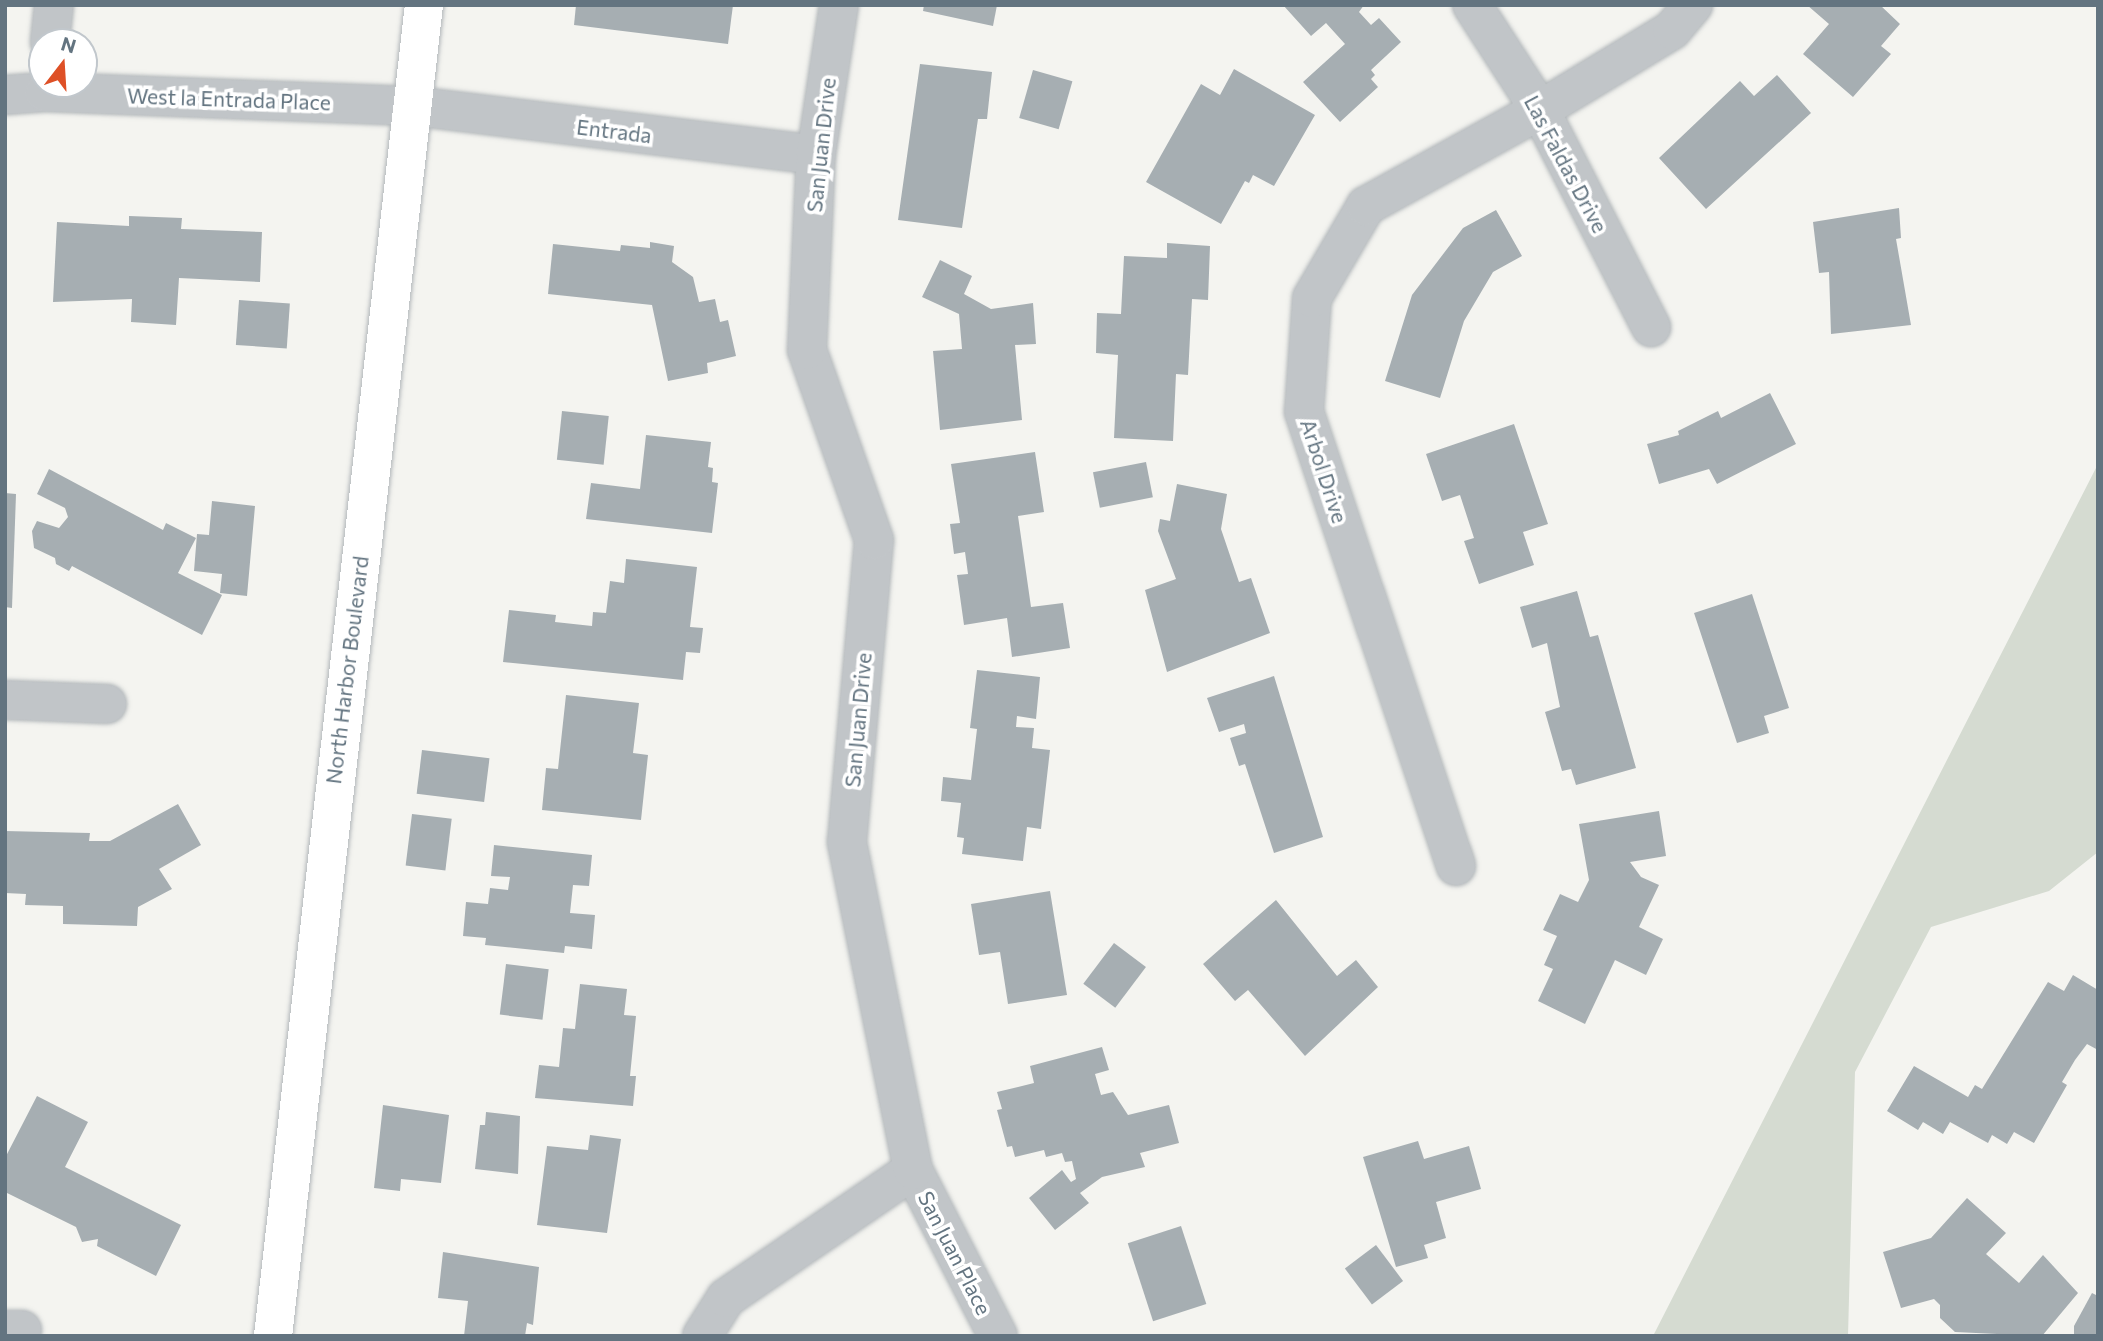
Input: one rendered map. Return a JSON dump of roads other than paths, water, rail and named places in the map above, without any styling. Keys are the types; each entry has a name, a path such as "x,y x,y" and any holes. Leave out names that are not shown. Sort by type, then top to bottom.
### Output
{"main road":[{"name":"North Harbor Boulevard","path":"273,1336 424,5"}],"street":[{"path":"52,28 54,5"},
{"name":"San Juan Drive","path":"839,5 816,155 807,349 874,540 847,842 913,1170"},
{"name":"Las Faldas Drive","path":"1472,5 1540,110 1651,327"},
{"name":"Arbol Drive","path":"1456,866 1304,412 1312,298 1366,206 1540,110 1672,30 1693,5"},
{"name":"West la Entrada Place","path":"5,95 28,91"},
{"name":"West la Entrada Place","path":"98,91 412,106"},
{"name":"Entrada","path":"412,106 816,155"},
{"path":"5,700 107,704"},
{"path":"702,1336 726,1298 913,1170"},
{"name":"San Juan Place","path":"913,1170 998,1336"}]}
